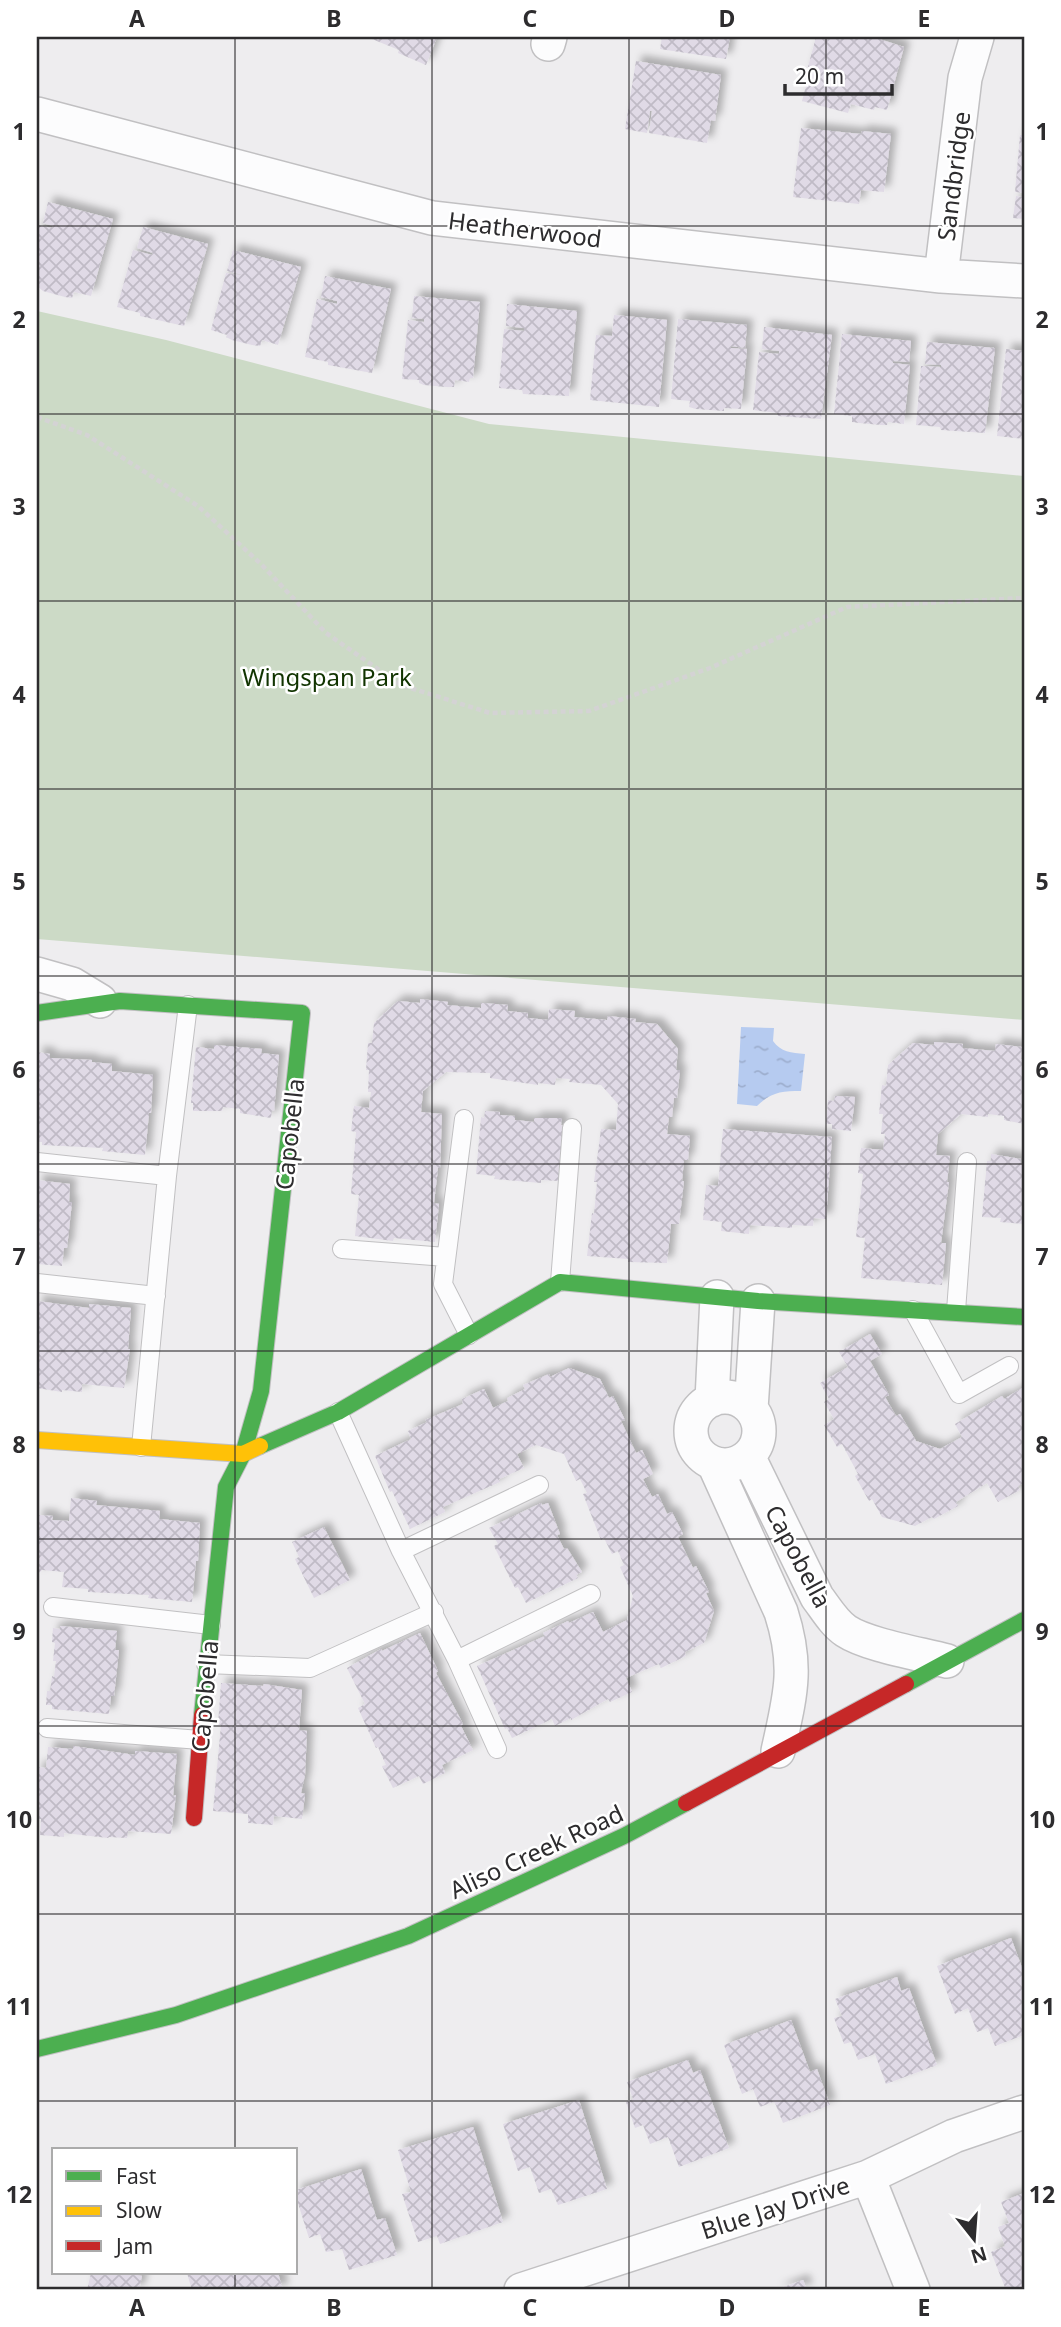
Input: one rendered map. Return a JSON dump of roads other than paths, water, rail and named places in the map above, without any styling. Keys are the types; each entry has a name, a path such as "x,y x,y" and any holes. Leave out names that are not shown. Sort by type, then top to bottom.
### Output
{"street":[{"name":"Sandbridge","path":"941,276 965,78 977,37"},
{"name":"Heatherwood","path":"37,114 432,218 941,276 1024,281"},
{"name":"Capobella","path":"37,974 72,984 100,1001"},
{"name":"Capobella","path":"37,1013 62,1011 100,1001 302,1013 261,1391 243,1454 226,1487 206,1664 194,1818"},
{"path":"37,1440 243,1454 338,1412 560,1282 758,1301 1024,1317"},
{"path":"717,1297 712,1400 733,1398 751,1409"},
{"path":"714,1464 732,1464 748,1456 757,1442 758,1425 751,1409 758,1301"},
{"name":"Capobella","path":"712,1400 696,1413 691,1433 698,1452 714,1464 781,1612 788,1635 792,1658 792,1686 778,1751"},
{"name":"Capobella","path":"748,1456 817,1597 844,1630 858,1638 947,1661"},
{"name":"Aliso Creek Road","path":"37,2049 176,2015 408,1936 624,1836 1024,1620"},
{"name":"Blue Jay Drive","path":"521,2290 868,2177 954,2136 1024,2112"},
{"path":"868,2177 913,2290"}],"lane":[{"path":"141,1447 167,1176 188,1005"},
{"path":"464,1119 443,1284 469,1335"},
{"path":"560,1282 572,1128"},
{"path":"37,1162 167,1176"},
{"path":"956,1311 967,1162"},
{"path":"342,1250 446,1257"},
{"path":"37,1283 156,1296"},
{"path":"913,1309 959,1394 1009,1366"},
{"path":"338,1412 401,1551 434,1612 497,1749"},
{"path":"401,1551 539,1485"},
{"path":"457,1660 591,1594"},
{"path":"53,1607 211,1625"},
{"path":"206,1664 310,1668 434,1612"},
{"path":"47,1728 200,1741"}],"water":[{"path":"741,1027 774,1028 773,1041 779,1048 805,1054 801,1091 777,1093 757,1106 737,1104"}],"park label":[{"name":"Wingspan Park","path":"327,676"}]}
